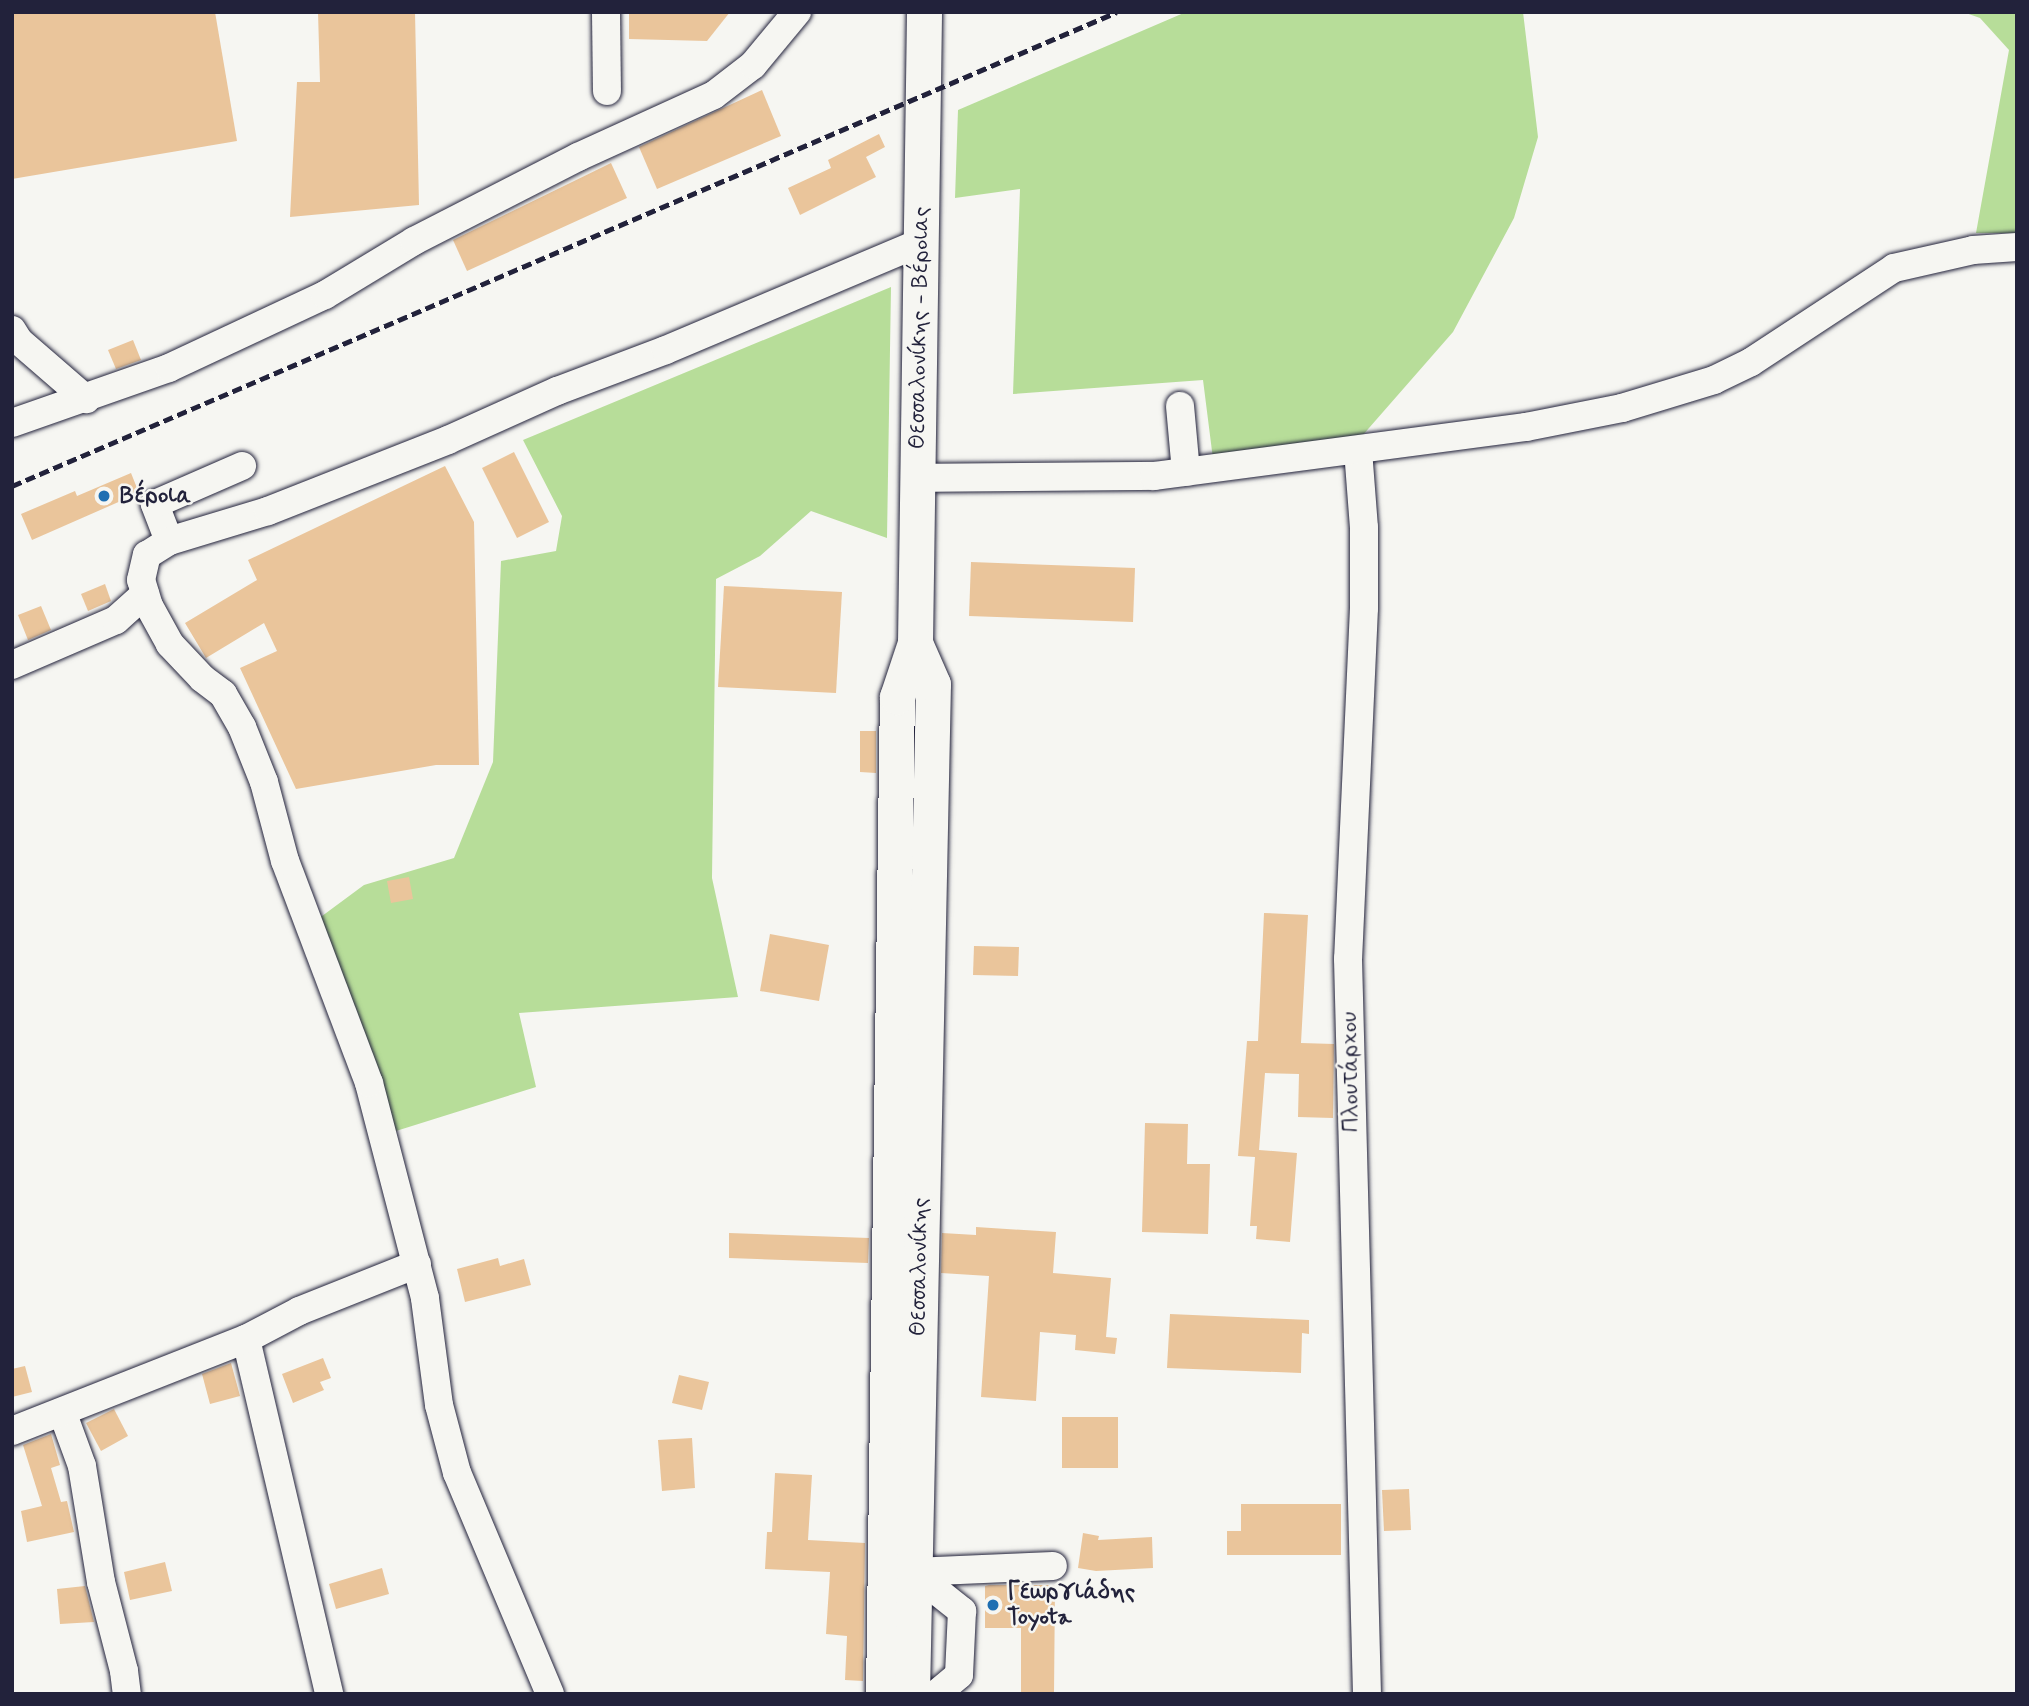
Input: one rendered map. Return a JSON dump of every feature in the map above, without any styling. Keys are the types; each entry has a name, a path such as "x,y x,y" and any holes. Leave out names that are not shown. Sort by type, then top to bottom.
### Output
{"main road":[{"name":"Θεσσαλονίκης - Βέροιας","path":"895,845 898,697 915,643 924,12"},
{"name":"Θεσσαλονίκης - Βέροιας","path":"915,643 933,684 930,840"},
{"name":"Θεσσαλονίκης","path":"912,1694 930,840"},
{"name":"Θεσσαλονίκης","path":"883,1694 895,845"}],"street":[{"path":"606,12 607,91"},
{"path":"12,423 169,368 326,296 414,241 578,157 714,94 753,65 797,12"},
{"path":"550,1694 457,1473 439,1405 425,1298 369,1083 285,861 264,782 242,727 223,694 202,678 170,644 145,594 142,580 147,555 169,541 268,511 448,440 557,391 666,350 922,242"},
{"path":"918,478 1154,476 1527,427 1622,408 1714,380 1785,342 1894,268 1973,250 2017,247"},
{"path":"12,330 19,341 86,399"},
{"path":"1180,406 1186,472"},
{"name":"Πλουτάρχου","path":"1358,450 1364,528 1364,608 1348,959 1367,1694"},
{"path":"169,541 155,504 242,466"},
{"path":"12,665 116,620 145,594"},
{"path":"12,1431 62,1414 246,1339 299,1311 417,1264"},
{"path":"246,1339 329,1694"},
{"path":"62,1414 82,1466 101,1582 124,1671 127,1694"},
{"path":"913,1572 1053,1566"},
{"path":"913,1572 962,1611 959,1675 936,1694"}],"green space":[{"path":"1186,12 1523,12 1538,137 1514,218 1453,332 1362,436 1213,459 1203,380 1013,394 1020,189 955,198 958,110"},
{"path":"1963,12 2017,12 2017,233 1976,233 2009,50 1980,18"},
{"path":"891,287 887,538 811,511 760,556 716,579 712,878 738,997 519,1013 536,1087 396,1131 318,919 364,885 454,858 493,762 501,561 556,551 562,516 523,440"}],"building":[{"path":"12,12 215,12 237,141 12,179"},
{"path":"318,12 415,12 419,205 290,217 297,82 320,82"},
{"path":"629,12 730,12 707,41 629,39"},
{"path":"762,90 781,136 657,189 639,147"},
{"path":"879,134 885,147 866,157 876,177 800,215 788,188 831,168 828,160"},
{"path":"611,163 627,198 467,271 453,240"},
{"path":"133,340 141,360 116,369 108,350"},
{"path":"514,452 549,522 517,538 482,468"},
{"path":"445,466 474,522 479,765 436,765 296,789 240,668 277,651 264,623 206,658 185,623 257,580 248,560"},
{"path":"131,473 139,493 32,540 21,514 75,491 77,496"},
{"path":"971,562 1135,568 1133,622 969,616"},
{"path":"105,584 111,601 88,611 81,594"},
{"path":"724,586 842,592 836,693 718,687"},
{"path":"41,606 51,630 28,640 18,615"},
{"path":"860,731 876,731 876,773 860,772"},
{"path":"409,877 413,899 391,903 387,881"},
{"path":"1264,913 1308,915 1301,1043 1334,1044 1333,1118 1298,1117 1299,1074 1265,1073 1259,1150 1297,1153 1290,1242 1256,1239 1257,1226 1250,1226 1255,1157 1238,1156 1247,1041 1258,1041"},
{"path":"770,934 829,945 819,1001 760,991"},
{"path":"974,946 1019,947 1018,976 973,975"},
{"path":"1145,1123 1188,1124 1187,1164 1210,1164 1208,1234 1142,1232"},
{"path":"976,1227 1056,1232 1053,1273 1111,1278 1106,1337 1117,1338 1115,1354 1075,1350 1076,1335 1040,1332 1036,1401 981,1397 989,1276 941,1273 942,1233 976,1235"},
{"path":"729,1233 869,1238 868,1263 729,1258"},
{"path":"498,1258 500,1266 524,1259 531,1285 465,1302 457,1269"},
{"path":"1170,1314 1309,1320 1309,1334 1302,1333 1301,1373 1167,1368"},
{"path":"323,1358 331,1378 320,1382 324,1390 293,1403 282,1374"},
{"path":"231,1363 240,1396 210,1404 202,1374"},
{"path":"25,1366 32,1392 12,1397 12,1369"},
{"path":"679,1375 709,1382 702,1410 672,1403"},
{"path":"114,1409 128,1436 101,1451 86,1423"},
{"path":"1062,1417 1118,1417 1118,1468 1062,1468"},
{"path":"51,1434 60,1465 51,1468 61,1502 67,1501 74,1532 27,1542 21,1511 42,1506 23,1445"},
{"path":"692,1438 695,1488 662,1491 658,1440"},
{"path":"775,1473 812,1475 808,1540 865,1543 863,1681 845,1680 847,1636 826,1634 830,1572 765,1569 767,1532 772,1532"},
{"path":"1409,1489 1411,1530 1384,1531 1382,1490"},
{"path":"1241,1504 1341,1504 1341,1555 1227,1555 1227,1531 1241,1531"},
{"path":"1083,1533 1099,1536 1098,1540 1152,1537 1153,1568 1096,1571 1078,1568"},
{"path":"165,1562 172,1591 130,1600 124,1572"},
{"path":"382,1568 389,1594 336,1609 329,1584"},
{"path":"1055,1585 1054,1694 1021,1694 1021,1628 985,1628 985,1586"},
{"path":"85,1586 94,1622 60,1624 57,1589"}],"railway":[{"path":"12,486 1117,12"}],"place":[{"name":"Βέροια","path":"104,496"},
{"name":"Γεωργιάδης Toyota","path":"993,1605"}]}
